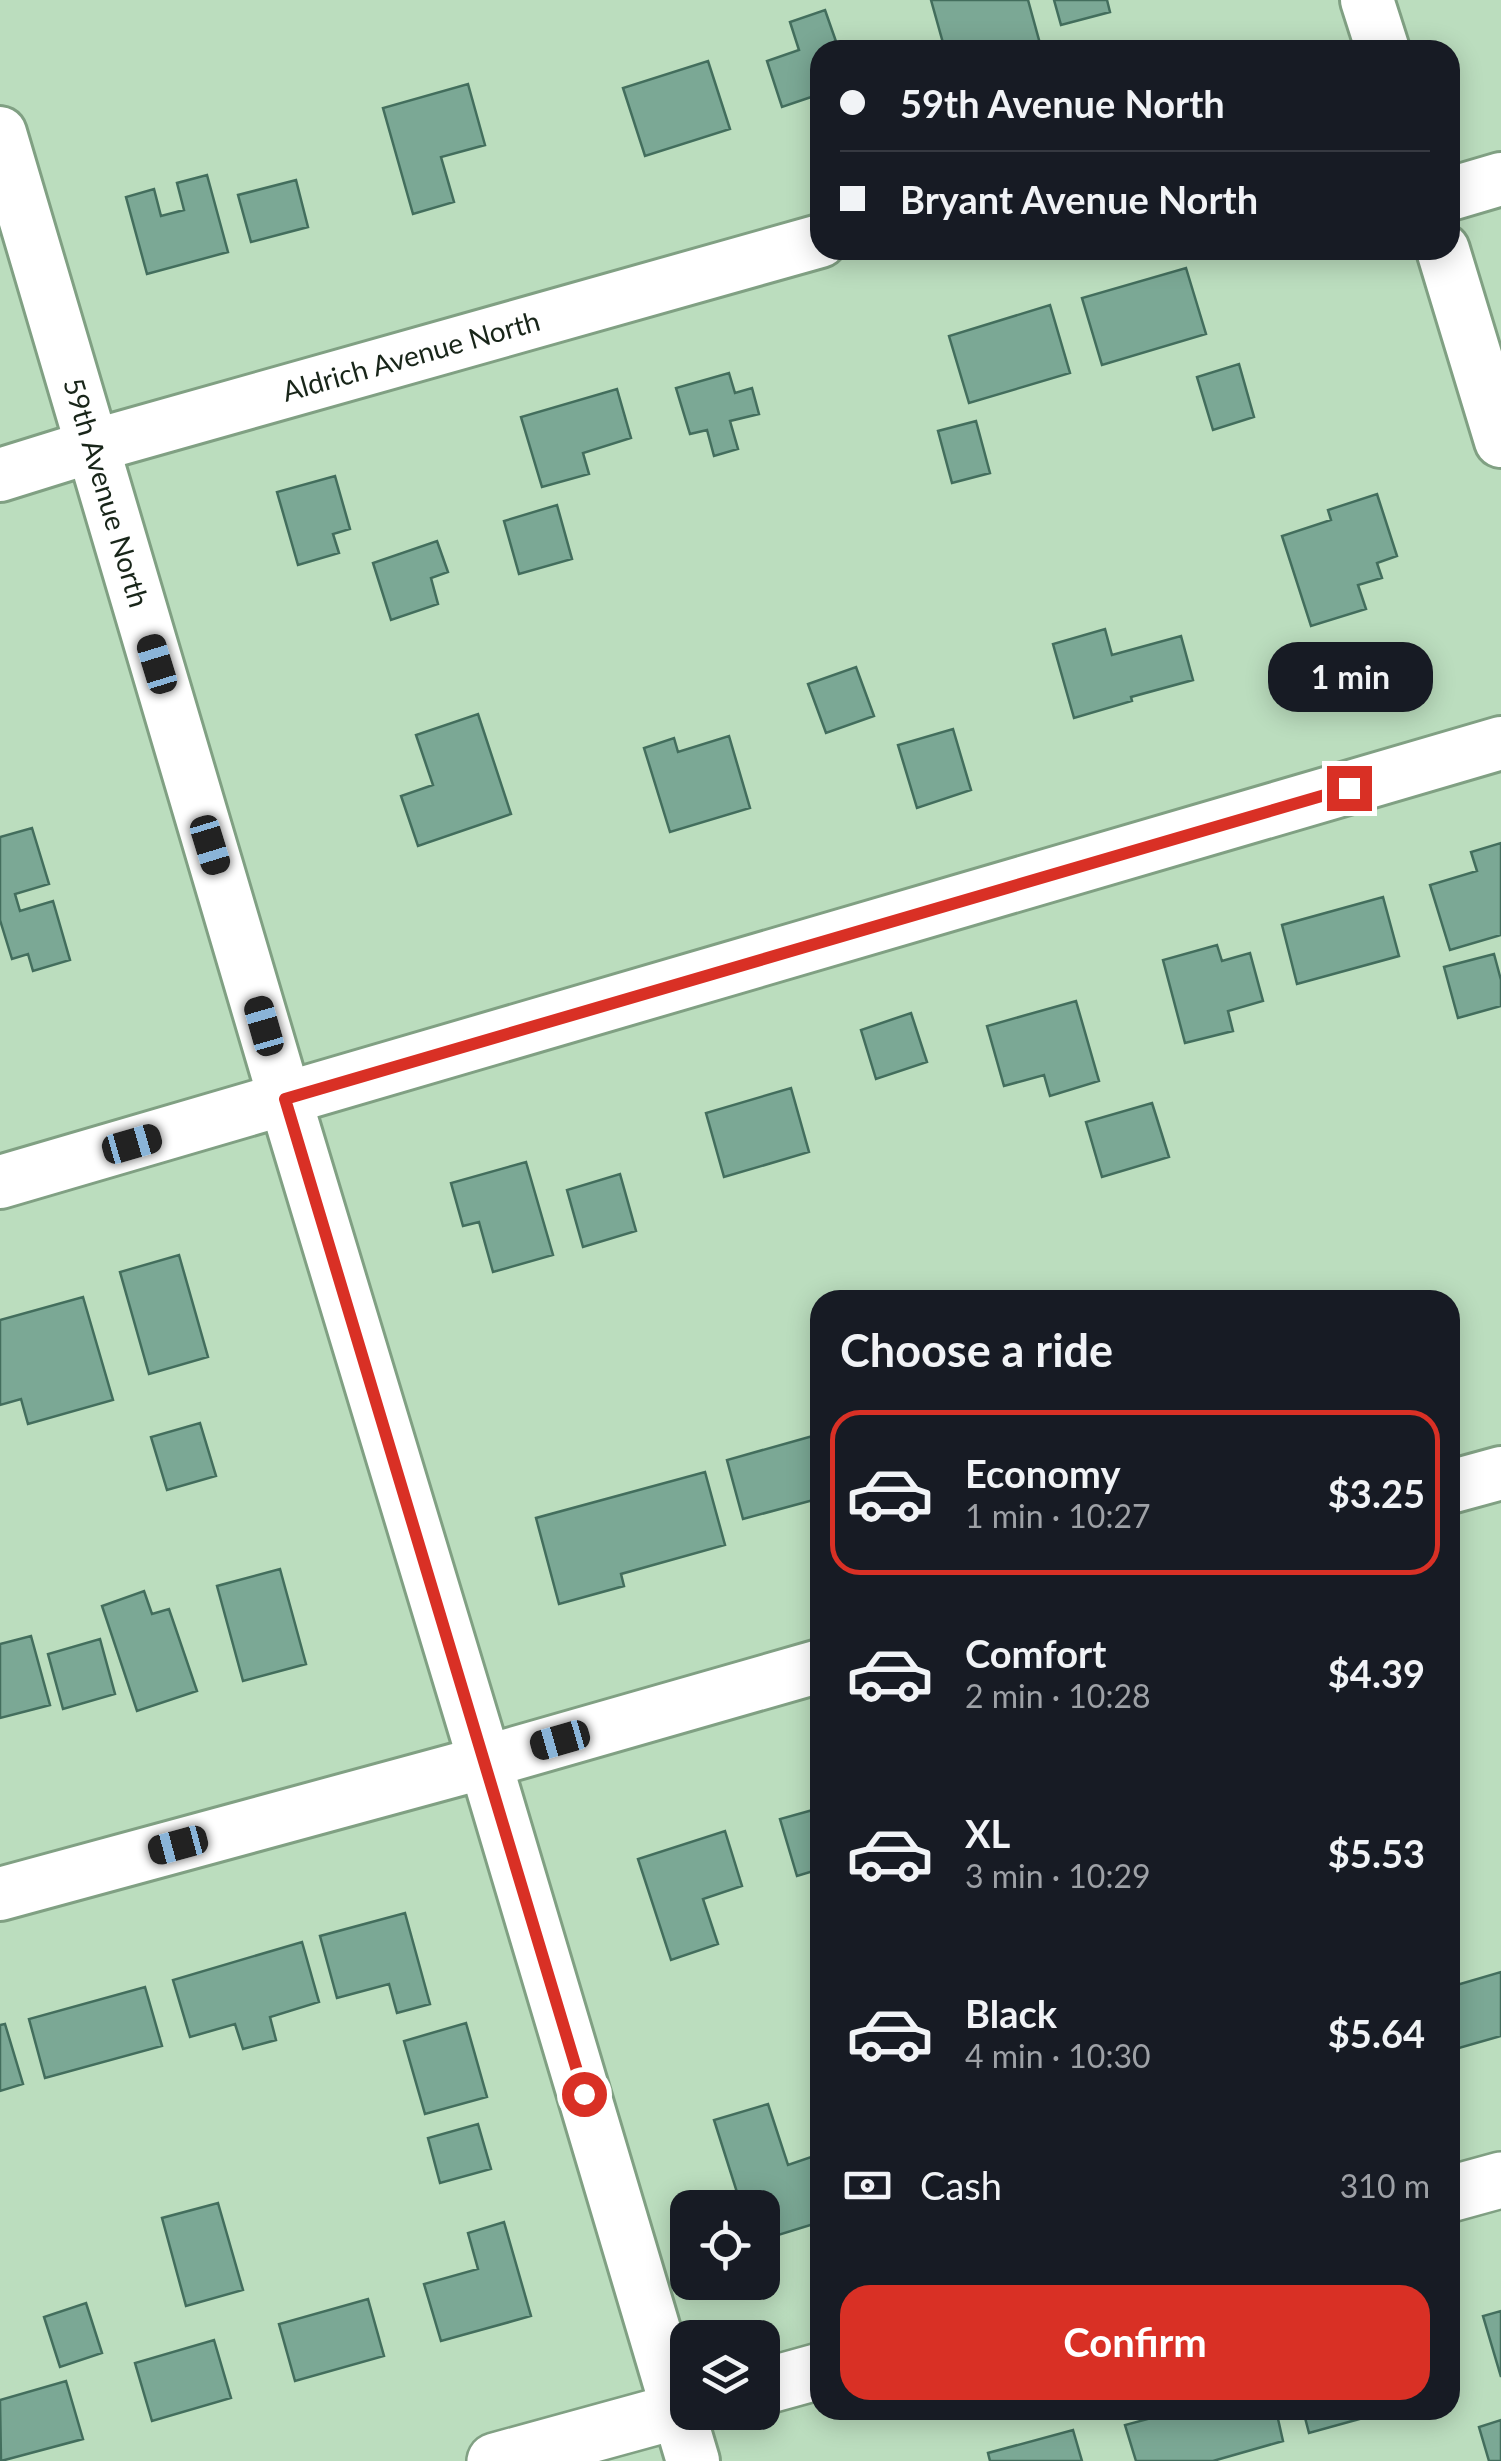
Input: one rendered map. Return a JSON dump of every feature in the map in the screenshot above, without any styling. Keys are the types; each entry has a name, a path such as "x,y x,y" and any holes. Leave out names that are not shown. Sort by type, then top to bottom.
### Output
{"street":[{"path":"1368,0 1380,40"},
{"name":"59th Avenue North","path":"0,133 285,1099 670,2374"},
{"path":"1460,191 1501,180"},
{"name":"Aldrich Avenue North","path":"0,475 810,244"},
{"path":"1446,260 1501,441"},
{"path":"0,1182 1501,743"},
{"path":"1460,1484 1501,1473"},
{"path":"0,1894 810,1669"},
{"path":"1460,2191 1501,2180"},
{"path":"780,2383 810,2374"},
{"path":"495,2461 670,2430"}],"building":[{"path":"931,0 1028,0 1039,40 942,40"},
{"path":"1054,0 1107,0 1110,12 1061,25"},
{"path":"825,10 836,40 810,40 810,97 782,107 767,61 799,50 790,22"},
{"path":"708,61 730,129 645,156 623,88"},
{"path":"468,84 485,145 441,157 454,202 413,214 383,108"},
{"path":"207,175 228,252 147,274 126,197 154,189 161,216 184,210 177,183"},
{"path":"296,180 308,227 251,242 238,195"},
{"path":"1186,268 1206,334 1102,365 1082,298"},
{"path":"1050,305 1070,373 969,403 949,336"},
{"path":"1239,364 1254,417 1213,430 1197,377"},
{"path":"729,373 735,393 752,388 759,414 730,421 738,449 714,456 707,430 690,434 676,388"},
{"path":"617,389 631,438 583,453 589,474 542,487 521,417"},
{"path":"976,421 990,473 952,483 938,431"},
{"path":"335,476 350,529 333,534 339,553 298,565 277,492"},
{"path":"1377,494 1397,556 1377,563 1382,578 1358,585 1366,609 1311,626 1282,536 1331,520 1328,510"},
{"path":"557,505 572,559 519,574 504,521"},
{"path":"437,541 448,572 431,578 438,604 391,620 373,563"},
{"path":"1105,629 1112,655 1181,636 1193,680 1074,718 1053,644"},
{"path":"856,667 874,716 826,733 808,684"},
{"path":"478,714 511,814 418,846 401,796 433,785 416,735"},
{"path":"953,729 971,790 917,808 898,745"},
{"path":"729,736 750,808 670,832 644,748 674,738 678,752"},
{"path":"32,828 49,884 15,894 20,911 53,901 70,960 33,971 28,954 12,959 0,920 0,837"},
{"path":"1501,843 1501,935 1450,950 1430,885 1477,871 1471,852"},
{"path":"1383,897 1399,956 1297,984 1282,925"},
{"path":"1217,945 1222,961 1250,953 1263,1001 1228,1011 1233,1031 1185,1043 1163,960"},
{"path":"1494,954 1501,980 1501,1006 1458,1018 1444,967"},
{"path":"1076,1001 1099,1081 1050,1096 1044,1075 1004,1086 987,1026"},
{"path":"911,1013 927,1062 876,1079 861,1030"},
{"path":"791,1088 809,1152 724,1177 706,1113"},
{"path":"1152,1103 1169,1157 1102,1177 1086,1122"},
{"path":"526,1162 553,1255 493,1272 479,1222 463,1226 451,1183"},
{"path":"620,1174 636,1231 583,1247 567,1190"},
{"path":"179,1255 208,1357 149,1374 120,1272"},
{"path":"83,1297 113,1400 28,1424 21,1399 0,1405 0,1320"},
{"path":"200,1423 216,1476 167,1490 151,1437"},
{"path":"810,1437 810,1501 743,1519 727,1460"},
{"path":"705,1472 725,1545 621,1574 624,1586 559,1604 536,1518"},
{"path":"280,1569 306,1664 243,1681 217,1586"},
{"path":"144,1591 152,1614 169,1609 197,1691 137,1711 102,1606"},
{"path":"31,1636 50,1705 0,1718 0,1644"},
{"path":"100,1639 115,1694 63,1709 48,1654"},
{"path":"810,1811 810,1872 797,1876 780,1819"},
{"path":"725,1831 742,1886 703,1899 718,1944 671,1960 638,1859"},
{"path":"405,1913 430,2004 397,2013 389,1984 337,1998 320,1936"},
{"path":"302,1942 319,2002 270,2017 276,2040 243,2049 235,2024 190,2037 173,1980"},
{"path":"1501,1972 1501,2036 1460,2048 1460,1984"},
{"path":"145,1987 162,2046 45,2078 29,2019"},
{"path":"466,2023 487,2097 425,2114 404,2041"},
{"path":"5,2024 23,2084 0,2091 0,2025"},
{"path":"768,2104 788,2165 810,2157 810,2225 780,2234 780,2190 736,2190 714,2120"},
{"path":"478,2124 491,2169 440,2183 428,2138"},
{"path":"218,2203 243,2290 186,2306 162,2218"},
{"path":"504,2222 531,2316 441,2341 424,2284 478,2269 468,2233"},
{"path":"368,2299 384,2356 295,2381 279,2324"},
{"path":"86,2303 102,2353 60,2367 44,2317"},
{"path":"1501,2311 1501,2377 1483,2316"},
{"path":"214,2340 231,2398 152,2421 135,2363"},
{"path":"66,2381 83,2439 1,2461 0,2400"},
{"path":"1144,2420 1278,2420 1283,2441 1213,2461 1136,2461 1125,2425"},
{"path":"1306,2420 1356,2420 1309,2433"},
{"path":"1501,2420 1501,2461 1489,2461 1479,2427"},
{"path":"1073,2430 1082,2461 990,2461 988,2453"}],"route":[{"path":"584,2094 285,1099 1349,788"}]}
